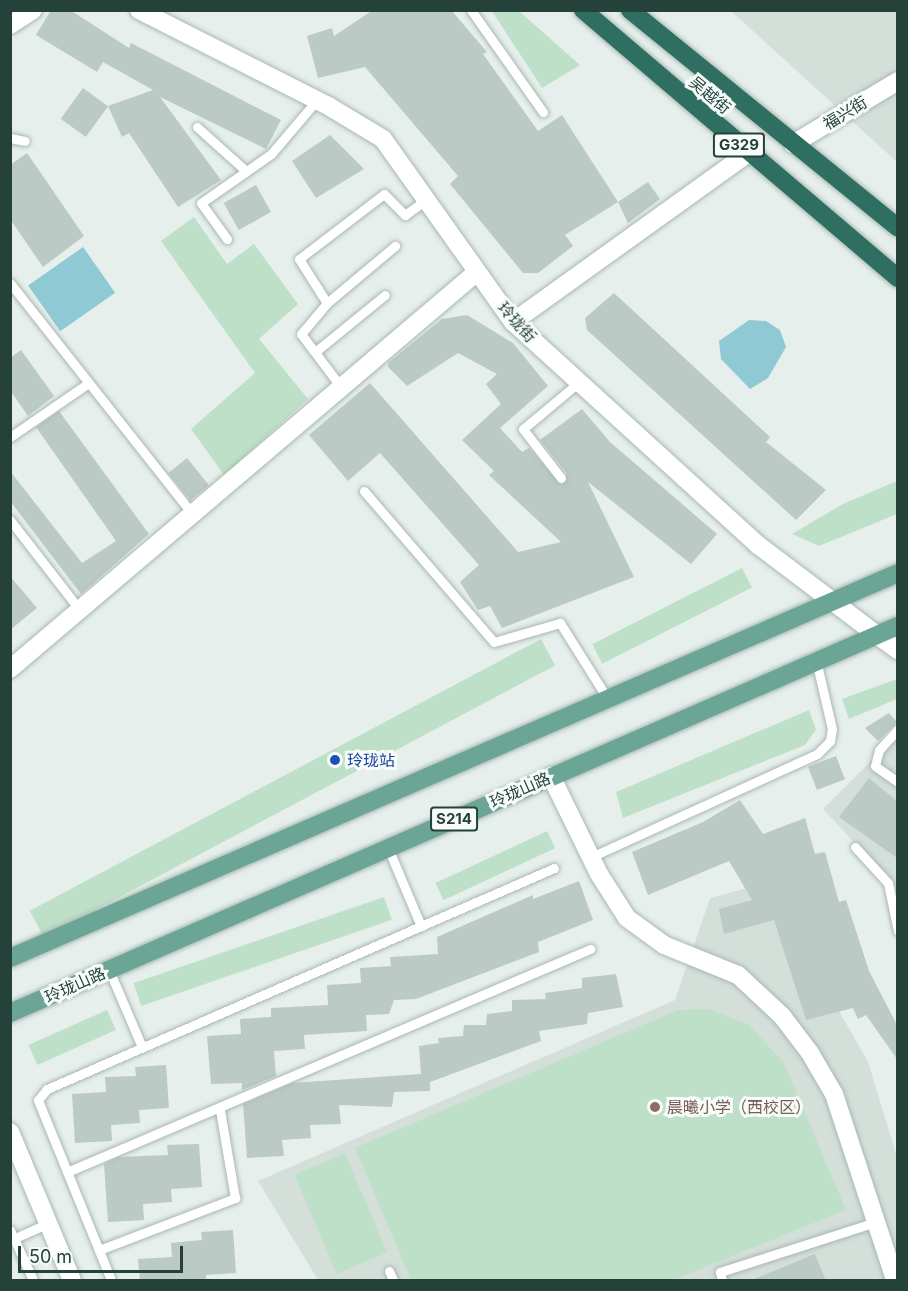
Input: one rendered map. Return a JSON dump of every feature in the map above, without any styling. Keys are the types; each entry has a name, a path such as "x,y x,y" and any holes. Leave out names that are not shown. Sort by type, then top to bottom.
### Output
{"highway":[{"name":"吴越街","path":"583,10 897,278"},
{"name":"吴越街","path":"630,10 897,228"}],"main road":[{"path":"10,958 897,573"},
{"name":"玲珑山路","path":"10,1013 897,626"}],"street":[{"path":"10,25 33,10"},
{"name":"玲珑街","path":"147,12 317,100 383,139 513,322 758,545 829,601 897,650"},
{"name":"福兴街","path":"793,144 897,81"},
{"path":"513,322 748,153"},
{"path":"10,669 79,609 194,516 477,272"},
{"path":"551,776 591,857 627,918 664,945 738,975 782,1016 834,1094 876,1222 891,1241 895,1281"},
{"path":"10,1132 72,1281"}],"lane":[{"path":"471,10 543,112"},
{"path":"227,239 201,203 271,154 317,100"},
{"path":"197,127 246,171"},
{"path":"10,138 25,141"},
{"path":"327,303 299,258 384,194 405,215 426,200"},
{"path":"341,387 301,334 327,303 395,246"},
{"path":"10,283 87,384 194,516"},
{"path":"315,352 386,295"},
{"path":"561,478 523,429 579,382"},
{"path":"10,437 87,384"},
{"path":"364,491 494,642 560,623 607,698"},
{"path":"10,520 79,609"},
{"path":"591,857 817,754 830,741 832,729 816,660"},
{"path":"897,729 879,750 875,766 897,782"},
{"path":"855,847 888,883 897,931"},
{"path":"388,848 421,926"},
{"path":"111,1281 38,1100 47,1089 554,868"},
{"path":"68,1172 220,1110 590,949"},
{"path":"109,970 142,1047"},
{"path":"99,1250 235,1197 220,1110"},
{"path":"722,1281 720,1272 876,1222"},
{"path":"33,1281 13,1234 48,1223"},
{"path":"389,1270 393,1281"}],"shaded area":[{"path":"731,11 897,11 897,162"},
{"path":"897,735 897,888 823,809"},
{"name":"晨曦小学（西校区）","path":"799,874 838,1009 868,1062 897,1157 897,1280 318,1280 258,1181 675,1000 710,898"}],"green space":[{"path":"492,11 519,11 580,65 542,88"},
{"path":"194,217 227,264 254,244 298,304 259,339 308,399 224,475 191,429 255,373 161,241"},
{"path":"897,481 897,514 819,546 792,534 843,504"},
{"path":"742,568 752,588 602,664 592,644"},
{"path":"541,639 555,665 44,937 30,911"},
{"path":"897,679 897,699 849,719 842,699"},
{"path":"809,710 816,730 805,745 623,818 616,792"},
{"path":"547,831 555,848 444,900 436,883"},
{"path":"384,897 392,920 141,1006 133,983"},
{"name":"晨曦小学（西校区）","path":"708,1009 748,1024 784,1063 846,1210 673,1280 411,1280 355,1148 678,1010"},
{"path":"107,1010 116,1030 37,1065 28,1045"},
{"path":"345,1153 387,1252 337,1274 294,1174"}],"water":[{"path":"83,247 115,293 60,331 28,285"},
{"path":"749,320 766,321 780,330 786,347 768,378 750,389 721,359 719,341"}],"building":[{"path":"51,10 70,10 129,48 131,43 281,120 266,149 160,97 221,180 178,207 129,133 122,137 108,106 153,90 103,62 97,72 36,35"},
{"path":"373,10 451,10 487,52 483,54 538,131 562,115 618,202 565,235 573,246 538,273 523,273 450,184 458,176 365,67 318,78 307,36 332,28 334,36"},
{"path":"83,88 108,106 86,137 61,119"},
{"path":"330,135 364,169 316,198 292,161"},
{"path":"27,153 84,236 43,267 10,219 10,165"},
{"path":"648,182 660,199 628,223 618,202"},
{"path":"256,185 271,212 239,230 224,203"},
{"path":"614,293 770,437 766,442 826,490 796,520 587,330 585,318"},
{"path":"467,315 513,343 548,386 500,428 522,452 529,448 562,485 567,474 540,440 582,409 610,442 717,534 691,564 588,482 634,577 502,628 490,606 478,610 460,582 479,565 380,453 348,481 309,435 370,383 518,552 561,542 489,475 494,471 462,440 501,404 486,384 497,374 458,353 407,386 388,367 388,363 442,319"},
{"path":"21,350 54,396 28,416 10,390 10,358"},
{"path":"59,411 149,534 81,594 10,501 10,471 82,563 116,541 36,427"},
{"path":"187,458 209,485 190,500 168,473"},
{"path":"10,576 37,608 10,630"},
{"path":"889,713 897,722 878,741 865,728"},
{"path":"836,756 845,779 817,790 808,767"},
{"path":"869,778 897,801 897,858 839,817"},
{"path":"740,800 763,834 805,818 815,854 825,852 839,902 846,900 869,971 897,1025 897,1059 866,1015 858,1019 853,1008 806,1020 774,920 724,934 719,909 752,900 729,861 648,895 632,852 703,822"},
{"path":"579,881 593,920 538,942 539,952 416,999 394,1000 389,1014 366,1015 367,1031 304,1035 305,1049 274,1051 276,1076 242,1090 242,1083 211,1084 207,1036 241,1034 240,1019 271,1017 271,1008 328,1005 327,985 361,983 360,968 391,966 390,957 438,954 437,937 533,895 533,899"},
{"path":"616,974 623,1007 588,1013 587,1024 539,1031 541,1041 430,1082 430,1091 394,1092 392,1107 339,1105 341,1124 310,1125 311,1138 282,1140 284,1156 247,1158 243,1104 292,1083 421,1074 419,1046 439,1043 438,1038 463,1036 464,1025 486,1025 487,1014 512,1011 512,1000 546,999 545,993 582,988 582,978"},
{"path":"166,1065 169,1108 139,1110 140,1123 111,1125 112,1141 75,1143 72,1094 106,1092 105,1077 136,1076 135,1067"},
{"path":"199,1144 202,1187 171,1189 172,1202 143,1204 144,1220 108,1222 104,1164 118,1157 168,1155 167,1145"},
{"path":"233,1230 236,1273 206,1275 206,1281 140,1281 138,1259 172,1257 171,1243 202,1240 201,1232"},
{"path":"815,1254 826,1281 752,1281 752,1280"}],"place":[{"name":"玲珑站","path":"335,760"},
{"name":"晨曦小学（西校区）","path":"655,1107"}]}
